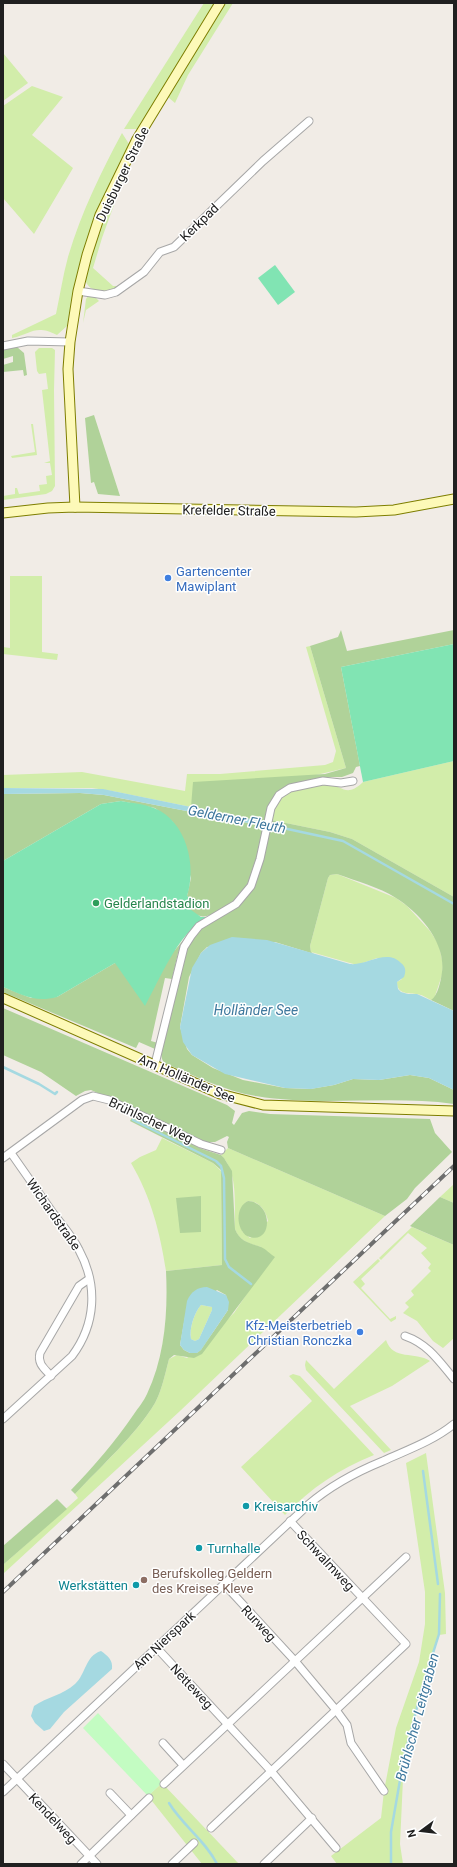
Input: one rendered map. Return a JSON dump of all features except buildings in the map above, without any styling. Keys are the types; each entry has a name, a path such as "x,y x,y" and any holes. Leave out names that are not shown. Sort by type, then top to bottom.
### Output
{"main road":[{"name":"Duisburger Straße","path":"75,507 68,393 70,342 78,291 100,215 137,139 220,3"},
{"name":"Krefelder Straße","path":"3,514 36,509 75,507 356,512 400,509 454,498"},
{"name":"Am Holländer See","path":"3,998 220,1094 262,1105 454,1111"}],"street":[{"name":"Kerkpad","path":"78,291 110,294 138,277 160,252 174,246 263,161 309,121"},
{"path":"3,346 23,341 70,342"},
{"path":"155,1064 184,947 199,926 236,904 251,886 256,872 268,820 279,795 290,788 323,781 340,783 353,781"},
{"name":"Brühlscher Weg","path":"3,1158 82,1100 93,1096 109,1100 201,1144 221,1150"},
{"name":"Wichardstraße","path":"3,1419 70,1359 79,1346 88,1328 92,1304 89,1279 79,1249 11,1153"},
{"path":"51,1376 40,1364 40,1353 79,1286 89,1279"},
{"path":"404,1336 417,1341 430,1350 454,1379"},
{"name":"Am Nierspark","path":"3,1792 290,1521 326,1490 382,1461 421,1444 454,1424"},
{"name":"Schwalmweg","path":"290,1521 406,1644 336,1710"},
{"name":"Schwalmweg","path":"295,1661 406,1558"},
{"name":"Rurweg","path":"224,1584 295,1661 336,1710 347,1725 351,1744 384,1791"},
{"name":"Netteweg","path":"156,1647 272,1772 336,1848"},
{"path":"164,1784 295,1661"},
{"path":"211,1828 336,1710"},
{"path":"163,1743 183,1765"},
{"name":"Kendelweg","path":"3,1764 97,1864"},
{"path":"110,1794 131,1815"},
{"path":"81,1864 149,1798"},
{"path":"264,1864 312,1818"},
{"path":"172,1864 194,1843"}],"green space":[{"path":"204,3 216,3 138,129 124,129"},
{"path":"226,3 233,3 188,75 175,103 168,97"},
{"path":"3,53 28,83 3,101"},
{"path":"32,86 63,97 32,135 73,168 34,234 3,198 3,106"},
{"path":"122,133 129,144 98,208 77,276 67,326 57,335 44,330 38,330 12,338 12,335 56,314 66,264 73,241 99,178"},
{"path":"113,197 115,202 93,268 113,286 119,286 114,289 104,291 96,290 87,284 86,276 96,240"},
{"path":"275,265 295,292 278,305 258,278"},
{"path":"88,296 95,297 99,301 86,310 83,323 86,299"},
{"path":"17,347 24,353 27,375 24,376 23,370 3,372 3,365 13,362 13,356 3,359 3,350"},
{"path":"39,348 52,348 55,350 55,486 52,491 46,494 3,500 3,496 15,494 15,488 17,488 19,494 40,491 39,485 47,484 46,476 52,475 50,463 44,463 50,461 42,390 48,389 46,373 39,374 37,371 35,352"},
{"path":"94,415 120,496 98,494 94,482 91,483 85,418"},
{"path":"31,424 33,424 37,455 12,458 11,456 35,452"},
{"path":"10,576 42,576 42,652 58,654 57,660 3,654 3,647 10,648"},
{"path":"341,630 347,651 454,630 454,644 341,667 360,766 356,767 353,773 342,777 332,777 292,784 268,807 264,822 191,807 193,782 325,774 346,768 310,646 338,637"},
{"path":"454,644 454,761 363,782 341,667"},
{"path":"310,646 346,768 192,804 191,807 92,788 3,788 3,775 82,772 185,791 187,774 220,774 325,765 333,762 336,751 306,647"},
{"path":"454,761 454,897 352,839 330,832 271,820 279,800 287,792 293,790 325,784 349,790 357,787 363,782"},
{"path":"80,793 104,795 264,826 256,864 246,886 229,905 217,912 208,916 201,916 195,913 187,907 191,899 187,896 191,878 173,822 155,808 121,801 101,804 3,861 3,794"},
{"name":"Gelderlandstadion","path":"121,801 154,808 165,814 174,823 182,834 190,859 191,872 187,896 191,898 187,907 201,917 206,917 195,925 178,946 145,1006 115,963 57,997 49,999 36,999 3,987 3,861 101,804"},
{"path":"271,820 330,832 352,839 454,897 454,1011 431,1000 436,995 439,988 442,972 442,961 436,940 422,920 405,904 389,894 375,887 337,874 330,875 328,878 310,946 311,952 314,954 275,942 207,947 201,953 189,977 180,1027 187,1049 192,1055 213,1068 243,1080 285,1088 310,1089 334,1085 353,1079 379,1080 410,1075 429,1078 454,1090 454,1104 405,1100 305,1101 256,1096 221,1087 164,1063 161,1054 184,954 192,939 200,930 208,923 241,904 251,891 258,872"},
{"path":"337,874 396,898 407,906 430,931 439,945 443,965 442,975 434,999 431,1000 420,995 401,991 397,986 397,982 402,979 377,958 357,965 311,952 310,946 328,878 330,875"},
{"path":"185,938 178,953 172,979 165,978 151,1041 158,1043 155,1049 139,1042 136,1048 3,992 3,987 31,998 57,997 115,963 175,950"},
{"path":"3,1008 227,1105 235,1111 232,1123 234,1125 242,1113 249,1111 270,1114 430,1119 435,1133 452,1152 415,1188 407,1199 385,1216 228,1148 227,1142 229,1137 227,1136 215,1142 205,1142 91,1090 85,1091 76,1096 41,1072 3,1055"},
{"path":"133,1116 202,1149 221,1155 232,1171 235,1229 237,1233 246,1241 263,1248 275,1257 202,1354 194,1358 174,1355 169,1359 160,1393 147,1415 128,1439 75,1494 71,1490 96,1463 119,1434 147,1394 158,1365 164,1334 166,1318 166,1271 222,1265 221,1170 213,1163 130,1121","holes":["217,1290 226,1295 228,1310 201,1350 197,1353 190,1353 184,1350 180,1345 185,1317"]},
{"path":"162,1138 213,1163 221,1171 222,1265 166,1271 154,1215 144,1189 131,1163 156,1150"},
{"path":"228,1148 385,1216 180,1411 3,1574 3,1565 78,1498 75,1494 138,1427 155,1403 163,1382 169,1359 177,1355 187,1358 234,1313 250,1289 261,1247 242,1239 235,1229 233,1180 227,1162 221,1155","holes":["252,1201 261,1207 266,1214 268,1221 250,1238 242,1231 245,1203"]},
{"path":"454,1184 454,1203 440,1197"},
{"path":"201,1196 201,1232 180,1233 176,1198"},
{"path":"440,1197 454,1203 454,1245 410,1226"},
{"path":"248,1201 256,1203 262,1208 266,1215 266,1230 262,1235 256,1238 247,1236 243,1233 239,1223 238,1218 241,1208"},
{"path":"412,1227 454,1245 454,1338 443,1348 433,1341 417,1321 403,1313 409,1307 405,1303 414,1295 411,1291 431,1271 428,1268 431,1264 421,1253 427,1248 408,1233 381,1260 379,1258"},
{"path":"378,1259 380,1261 361,1279 365,1284 361,1288 390,1319 396,1316 396,1319 391,1322 353,1282"},
{"path":"201,1305 212,1307 212,1310 199,1339 195,1341 191,1339 191,1326 196,1312"},
{"path":"386,1340 389,1347 394,1351 405,1355 418,1356 430,1361 392,1386 350,1406 391,1450 384,1453 306,1370 305,1365 306,1360 334,1389"},
{"path":"293,1374 300,1376 374,1455 349,1466 326,1480 305,1496 285,1515 241,1467 312,1401 289,1376"},
{"path":"426,1453 445,1593 446,1634 439,1635 423,1685 404,1757 400,1844 403,1864 337,1864 331,1856 381,1818 384,1791 396,1728 419,1662 425,1624 425,1592 406,1463"},
{"path":"57,1499 67,1509 4,1564 3,1546"},
{"path":"98,1713 162,1783 148,1796 83,1728"},
{"path":"162,1783 239,1864 202,1864 148,1796"}],"water":[{"path":"3,788 103,789 264,822 264,826 104,795 80,793 3,794"},
{"name":"Holländer See","path":"232,937 267,940 350,964 363,963 383,957 395,959 404,966 405,969 404,977 397,982 398,989 401,992 417,994 454,1011 454,1090 429,1078 410,1075 379,1080 353,1079 334,1085 311,1089 285,1088 225,1074 192,1055 183,1042 180,1027 192,968 201,953 210,945"},
{"path":"207,1287 226,1295 229,1302 228,1310 201,1350 197,1353 190,1353 184,1350 180,1345 187,1301 190,1295 195,1291 200,1288","holes":["201,1305 212,1307 199,1339 195,1341 191,1339 191,1326 198,1308"]},
{"path":"101,1651 110,1658 112,1669 64,1712 50,1729 44,1731 35,1723 31,1716 34,1706 65,1691 75,1684 79,1680 92,1657"}],"waterway":[{"name":"Gelderner Fleuth","path":"269,825 343,841 454,904"},
{"path":"3,1067 39,1084 55,1094 57,1092"},
{"path":"133,1120 216,1161 221,1166 224,1178 225,1259 229,1267 251,1284"},
{"path":"423,1471 438,1584"},
{"name":"Brühlscher Leitgraben","path":"391,1864 391,1832 404,1757 423,1685 439,1634 440,1594"},
{"path":"169,1803 212,1855 217,1864"}],"railway":[{"path":"3,1592 454,1166"}],"place":[{"name":"Gartencenter Mawiplant","path":"168,578"},
{"name":"Gelderlandstadion","path":"96,903"},
{"name":"Kfz-Meisterbetrieb Christian Ronczka","path":"360,1332"},
{"name":"Kreisarchiv","path":"246,1506"},
{"name":"Turnhalle","path":"199,1548"},
{"name":"Berufskolleg Geldern des Kreises Kleve","path":"144,1580"},
{"name":"Werkstätten","path":"136,1585"}]}
